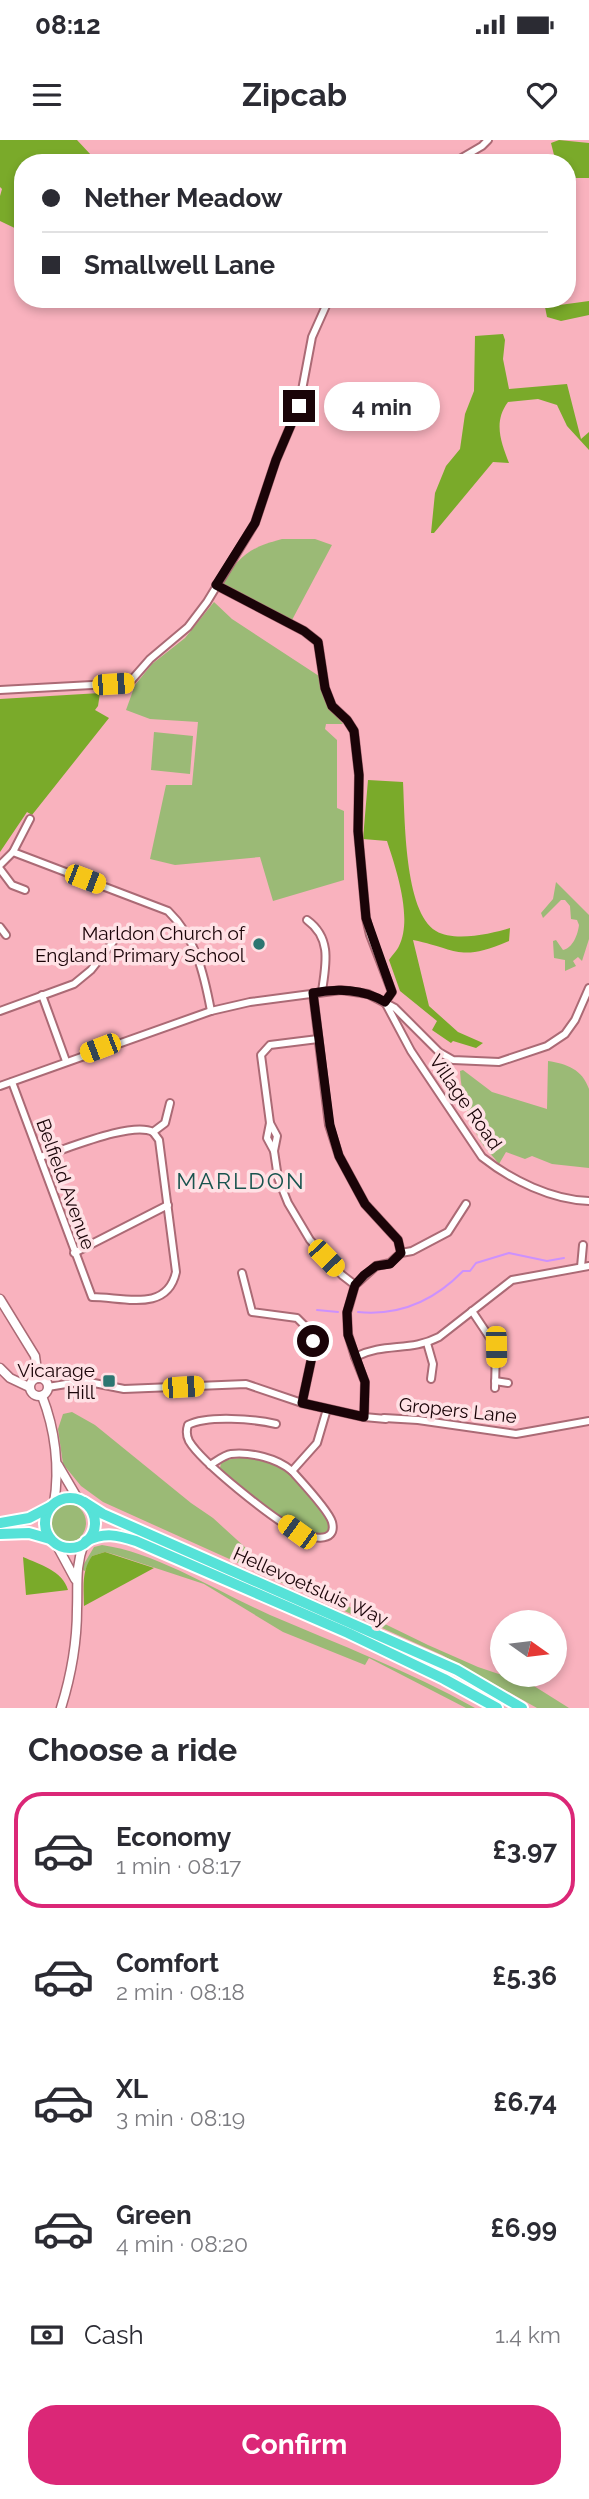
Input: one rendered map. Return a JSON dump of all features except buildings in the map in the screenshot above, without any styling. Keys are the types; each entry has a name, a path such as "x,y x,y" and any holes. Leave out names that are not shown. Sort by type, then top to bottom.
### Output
{"highway":[{"path":"0,1523 29,1518 64,1499 81,1501 94,1518 93,1531 85,1542 68,1547 29,1533 0,1534"},
{"name":"Hellevoetsluis Way","path":"81,1501 103,1514 457,1670 522,1708"},
{"path":"52,1540 45,1528 45,1521 53,1504"},
{"name":"Hellevoetsluis Way","path":"85,1542 101,1534 136,1541 358,1638 497,1708"}],"street":[{"path":"468,154 488,140"},
{"path":"0,690 129,683 150,659 188,627 207,602 255,523 276,460 299,406 312,337 325,308"},
{"path":"216,585 304,631 318,642 325,688 332,706 354,731 359,775 358,831 366,918 392,992 385,1002"},
{"path":"25,890 12,886 0,867 13,852 30,819"},
{"path":"13,852 168,911 181,925 200,960 211,1011"},
{"path":"307,920 318,927 323,937 325,970 322,991"},
{"path":"0,927 6,935"},
{"path":"0,1011 74,984 91,970 113,942"},
{"path":"0,1086 211,1011 250,1002 341,990 368,995 395,1008 439,1052 453,1060 499,1062 547,1046 565,1034 575,1020 589,988"},
{"path":"313,993 330,1125 339,1156 365,1204 398,1240 401,1253"},
{"path":"42,995 66,1061"},
{"name":"Village Road","path":"385,1002 411,1051 482,1157 494,1167 523,1182 577,1201 589,1201"},
{"path":"318,1039 270,1045 261,1055 270,1123 267,1138 274,1151 278,1178 298,1221 326,1258 355,1285"},
{"name":"Belfield Avenue","path":"12,1082 92,1297 150,1300 157,1299 167,1291 176,1272 167,1205"},
{"path":"153,1132 165,1123 170,1103"},
{"path":"40,1157 125,1130 140,1128 153,1132 159,1140 167,1205 74,1253"},
{"path":"364,1417 365,1382 348,1335 347,1312 355,1285 376,1266 390,1264 401,1253 412,1251 448,1232 466,1204"},
{"path":"581,1267 583,1244"},
{"path":"355,1357 370,1349 427,1343 439,1337 512,1280 589,1266"},
{"path":"242,1273 252,1312 297,1318 311,1332 311,1361 302,1403"},
{"path":"0,1299 35,1356 38,1378"},
{"path":"472,1311 496,1347 495,1385 508,1383"},
{"path":"422,1371 432,1376 433,1364 427,1343"},
{"path":"0,1368 10,1378 29,1387 33,1394 41,1396"},
{"path":"29,1387 32,1381 38,1378 44,1379 48,1387"},
{"path":"48,1387 84,1381 124,1389 246,1384 302,1403 364,1417 386,1419"},
{"path":"41,1396 48,1387"},
{"path":"41,1396 47,1410 58,1465 53,1504"},
{"path":"292,1471 317,1443 323,1408"},
{"name":"Gropers Lane","path":"364,1417 418,1420 516,1434 589,1421"},
{"path":"210,1465 231,1454 246,1455 271,1459 292,1471 327,1512 332,1523 332,1531 327,1537 310,1537 297,1532 210,1465 189,1441 186,1431 188,1425 196,1421 240,1420 276,1424"},
{"path":"58,1465 81,1501"},
{"path":"52,1540 75,1580"},
{"path":"61,1708 75,1638 75,1580 79,1556 85,1542"}],"green space":[{"path":"0,140 77,140 90,154 14,154 14,228 0,221"},
{"path":"559,140 589,143 589,178 576,178 576,154 554,154 551,143"},
{"path":"589,301 589,315 561,321 547,317 545,308 576,308 576,303"},
{"path":"503,334 503,359 509,389 567,384 581,439 589,432 589,450 567,426 557,405 538,399 508,402 501,417 500,432 509,463 493,462 434,533 431,533 435,493 446,466 460,449 465,414 474,391 475,336"},
{"path":"282,539 315,539 332,545 292,620 221,584 246,554"},
{"path":"214,602 232,619 319,676 327,702 343,724 326,724 325,729 337,740 337,808 344,811 344,880 273,901 260,857 175,865 150,859 166,785 192,785 198,722 150,719 126,710 135,685 152,664 185,638"},
{"path":"100,693 95,710 109,718 32,815 27,812 0,852 0,699"},
{"path":"154,732 193,736 190,774 151,770"},
{"path":"368,780 403,782 408,862 412,885 425,921 436,931 452,936 483,934 510,928 509,941 469,953 413,940 429,1006 458,1032 483,1043 476,1048 453,1041 451,1043 432,1030 437,1021 400,991 389,960 403,935 402,894 387,841 363,839"},
{"path":"556,882 589,915 589,939 582,961 578,957 573,961 576,966 565,971 565,960 554,958 553,941 556,940 563,950 567,949 574,940 579,925 577,920 571,919 570,906 565,900 561,900 543,918 541,913 553,899"},
{"path":"548,1061 578,1072 589,1089 589,1168 552,1164 532,1156 525,1159 506,1152 499,1164 481,1142 469,1117 460,1071 463,1070 492,1092 547,1109"},
{"path":"72,1412 95,1425 213,1518 258,1559 428,1645 490,1671 490,1682 442,1655 103,1502 81,1486 63,1464 58,1429 63,1414"},
{"path":"247,1457 280,1466 290,1474 329,1521 328,1532 317,1534 288,1522 220,1468 225,1460"},
{"path":"66,1503 74,1504 80,1509 85,1515 85,1531 80,1537 74,1542 66,1543 58,1542 52,1537 47,1531 46,1523 47,1515 52,1509 58,1504"},
{"path":"102,1545 145,1556 188,1574 270,1615 400,1670 475,1708 466,1708 369,1658 365,1665 283,1632 204,1584 105,1552 92,1556 85,1571 81,1569 94,1547"},
{"path":"105,1552 154,1568 84,1606 86,1568 92,1556"},
{"path":"23,1557 56,1573 68,1590 26,1595"},
{"path":"499,1687 536,1687 569,1708 537,1708"}],"waterway":[{"path":"358,1312 388,1312 415,1304 440,1291 463,1271 470,1271 476,1263 509,1253 547,1261 564,1258"},
{"path":"317,1310 338,1312"}],"place":[{"name":"Marldon Church of England Primary School","path":"259,944"},
{"name":"Vicarage Hill","path":"109,1381"}],"district":[{"name":"MARLDON","path":"241,1181"}],"route":[{"path":"299,406 276,460 255,523 216,585 304,631 318,642 325,688 332,706 354,731 359,775 358,831 366,918 392,992 385,1002 368,995 341,990 313,993 330,1125 339,1156 365,1204 401,1246 401,1253 390,1264 376,1266 355,1285 347,1312 348,1335 365,1382 364,1417 302,1403 313,1341"}]}
